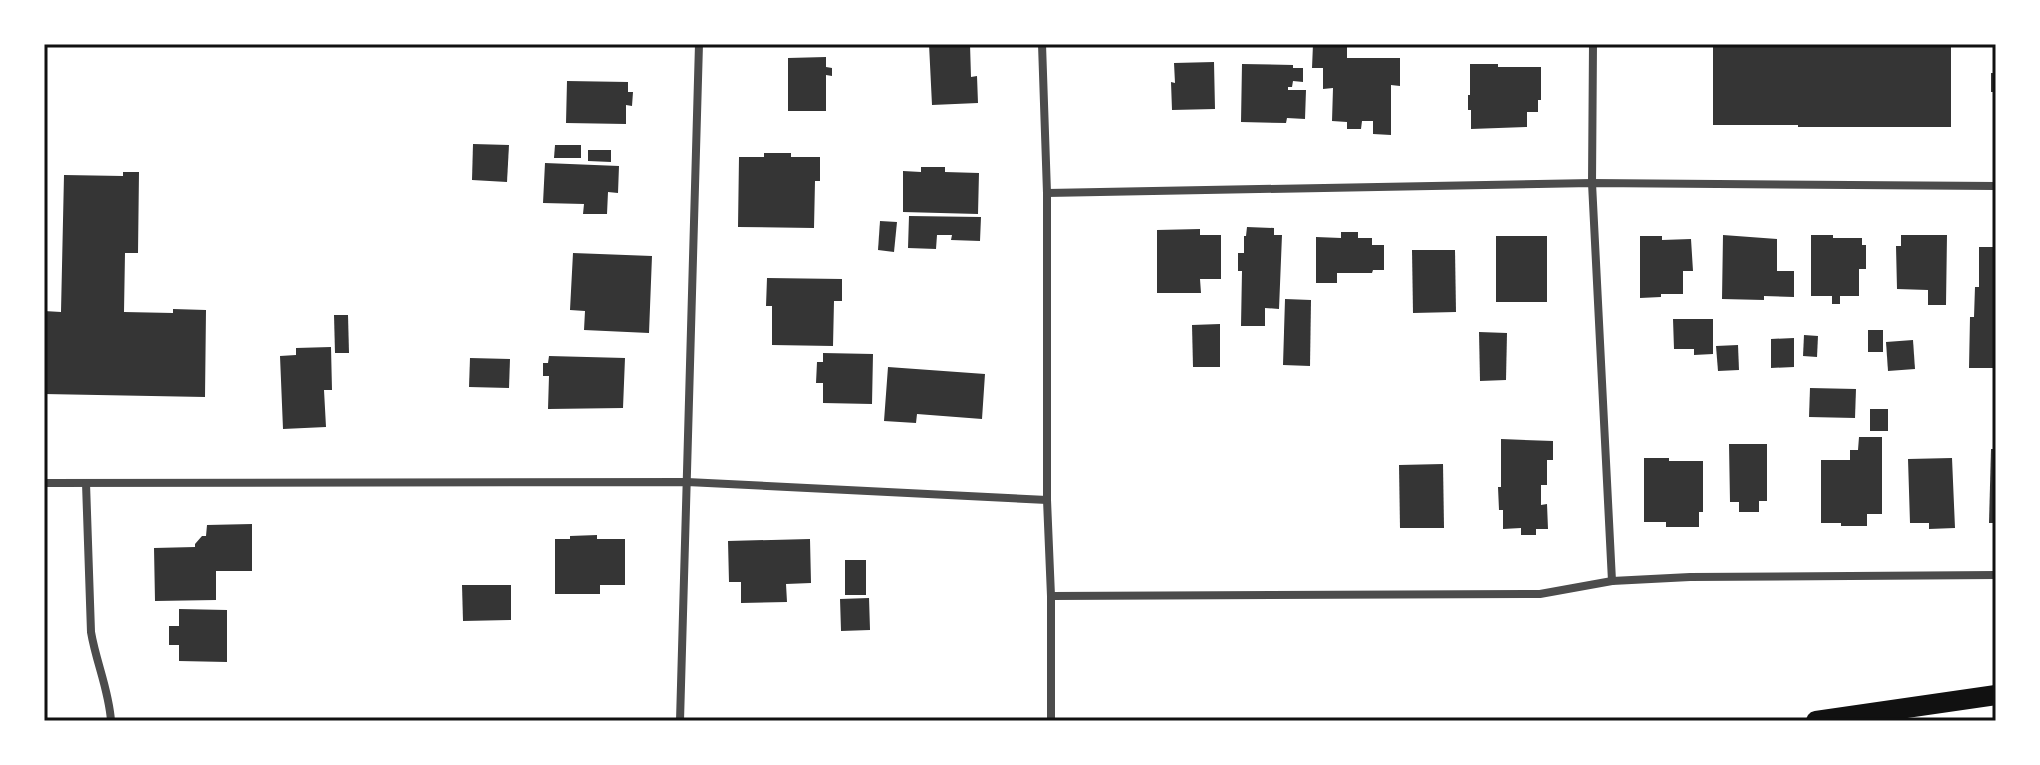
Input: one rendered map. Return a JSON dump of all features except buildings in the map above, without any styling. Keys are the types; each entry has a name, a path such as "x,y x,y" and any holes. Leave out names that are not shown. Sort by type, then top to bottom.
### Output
{"main road":[{"path":"1816,721 1996,695"}],"street":[{"path":"680,721 699,44"},
{"path":"1042,44 1047,193 1051,721"},
{"path":"1593,44 1592,183 1612,581"},
{"path":"1047,193 1592,183 1996,186"},
{"path":"44,483 687,482 1047,500"},
{"path":"86,483 91,632 110,704 111,721"},
{"path":"1051,596 1540,594 1612,581 1690,577 1996,575"}]}
